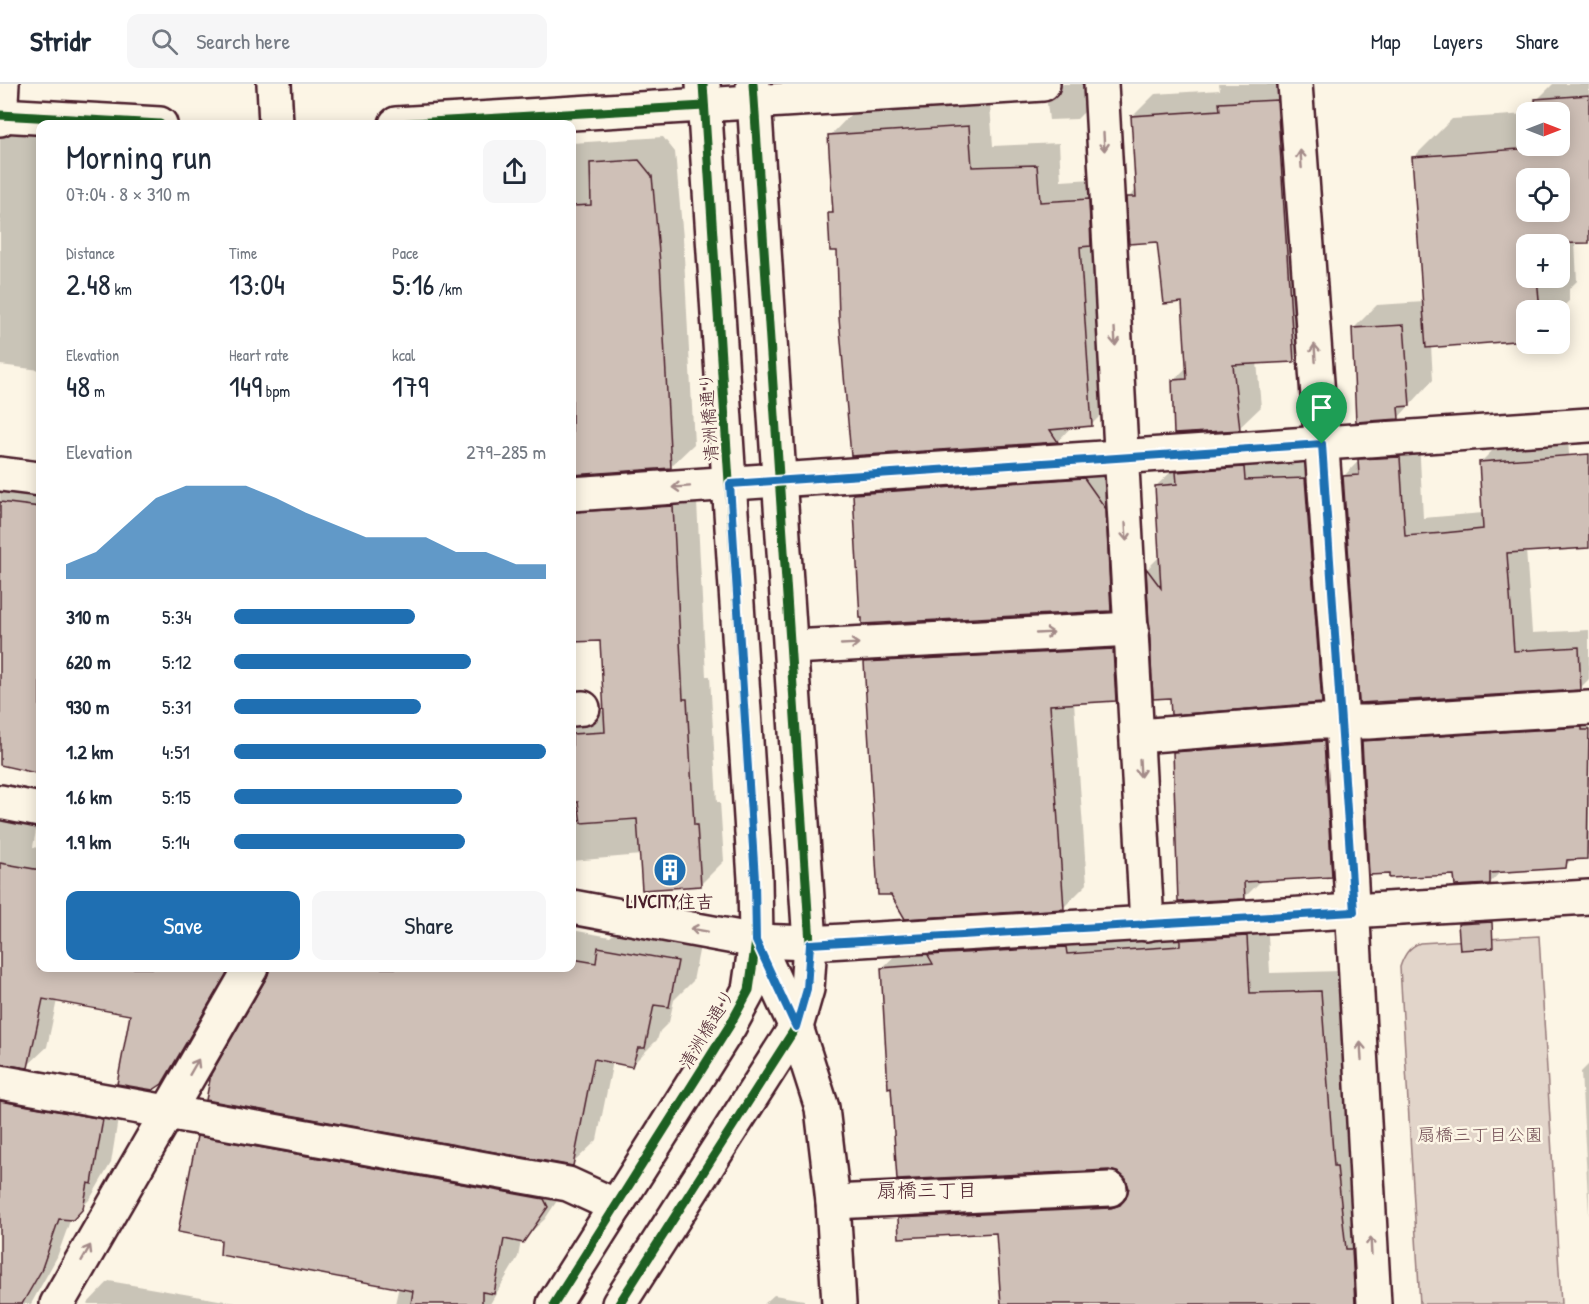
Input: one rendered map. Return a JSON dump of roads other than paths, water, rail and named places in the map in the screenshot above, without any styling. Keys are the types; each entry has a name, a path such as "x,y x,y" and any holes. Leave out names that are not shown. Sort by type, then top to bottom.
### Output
{"street":[{"path":"2,84 0,116 80,120"},
{"path":"274,84 276,120"},
{"path":"438,120 704,95 1043,84"},
{"path":"1101,84 1147,924"},
{"path":"1295,84 1342,721 1374,1304"},
{"path":"619,1304 796,1027 807,989 810,944 781,480 753,94"},
{"name":"清洲橋通り","path":"554,1304 730,1025 749,990 756,941 755,879 704,95"},
{"path":"576,494 1589,425"},
{"path":"0,474 36,478"},
{"path":"792,647 1132,629"},
{"path":"1138,736 1342,721 1368,723 1589,708"},
{"path":"0,802 36,809"},
{"path":"576,908 756,941 810,944 1589,897"},
{"path":"756,941 796,1027 822,1108 833,1202 839,1304"},
{"path":"57,1304 249,972"},
{"path":"0,1082 568,1184 616,1206"},
{"path":"833,1202 1110,1189"}],"place":[{"name":"LIVCITY住吉","path":"670,870"}],"district":[{"name":"扇橋三丁目","path":"927,1190"}],"park label":[{"name":"扇橋三丁目公園","path":"1480,1135"}]}
